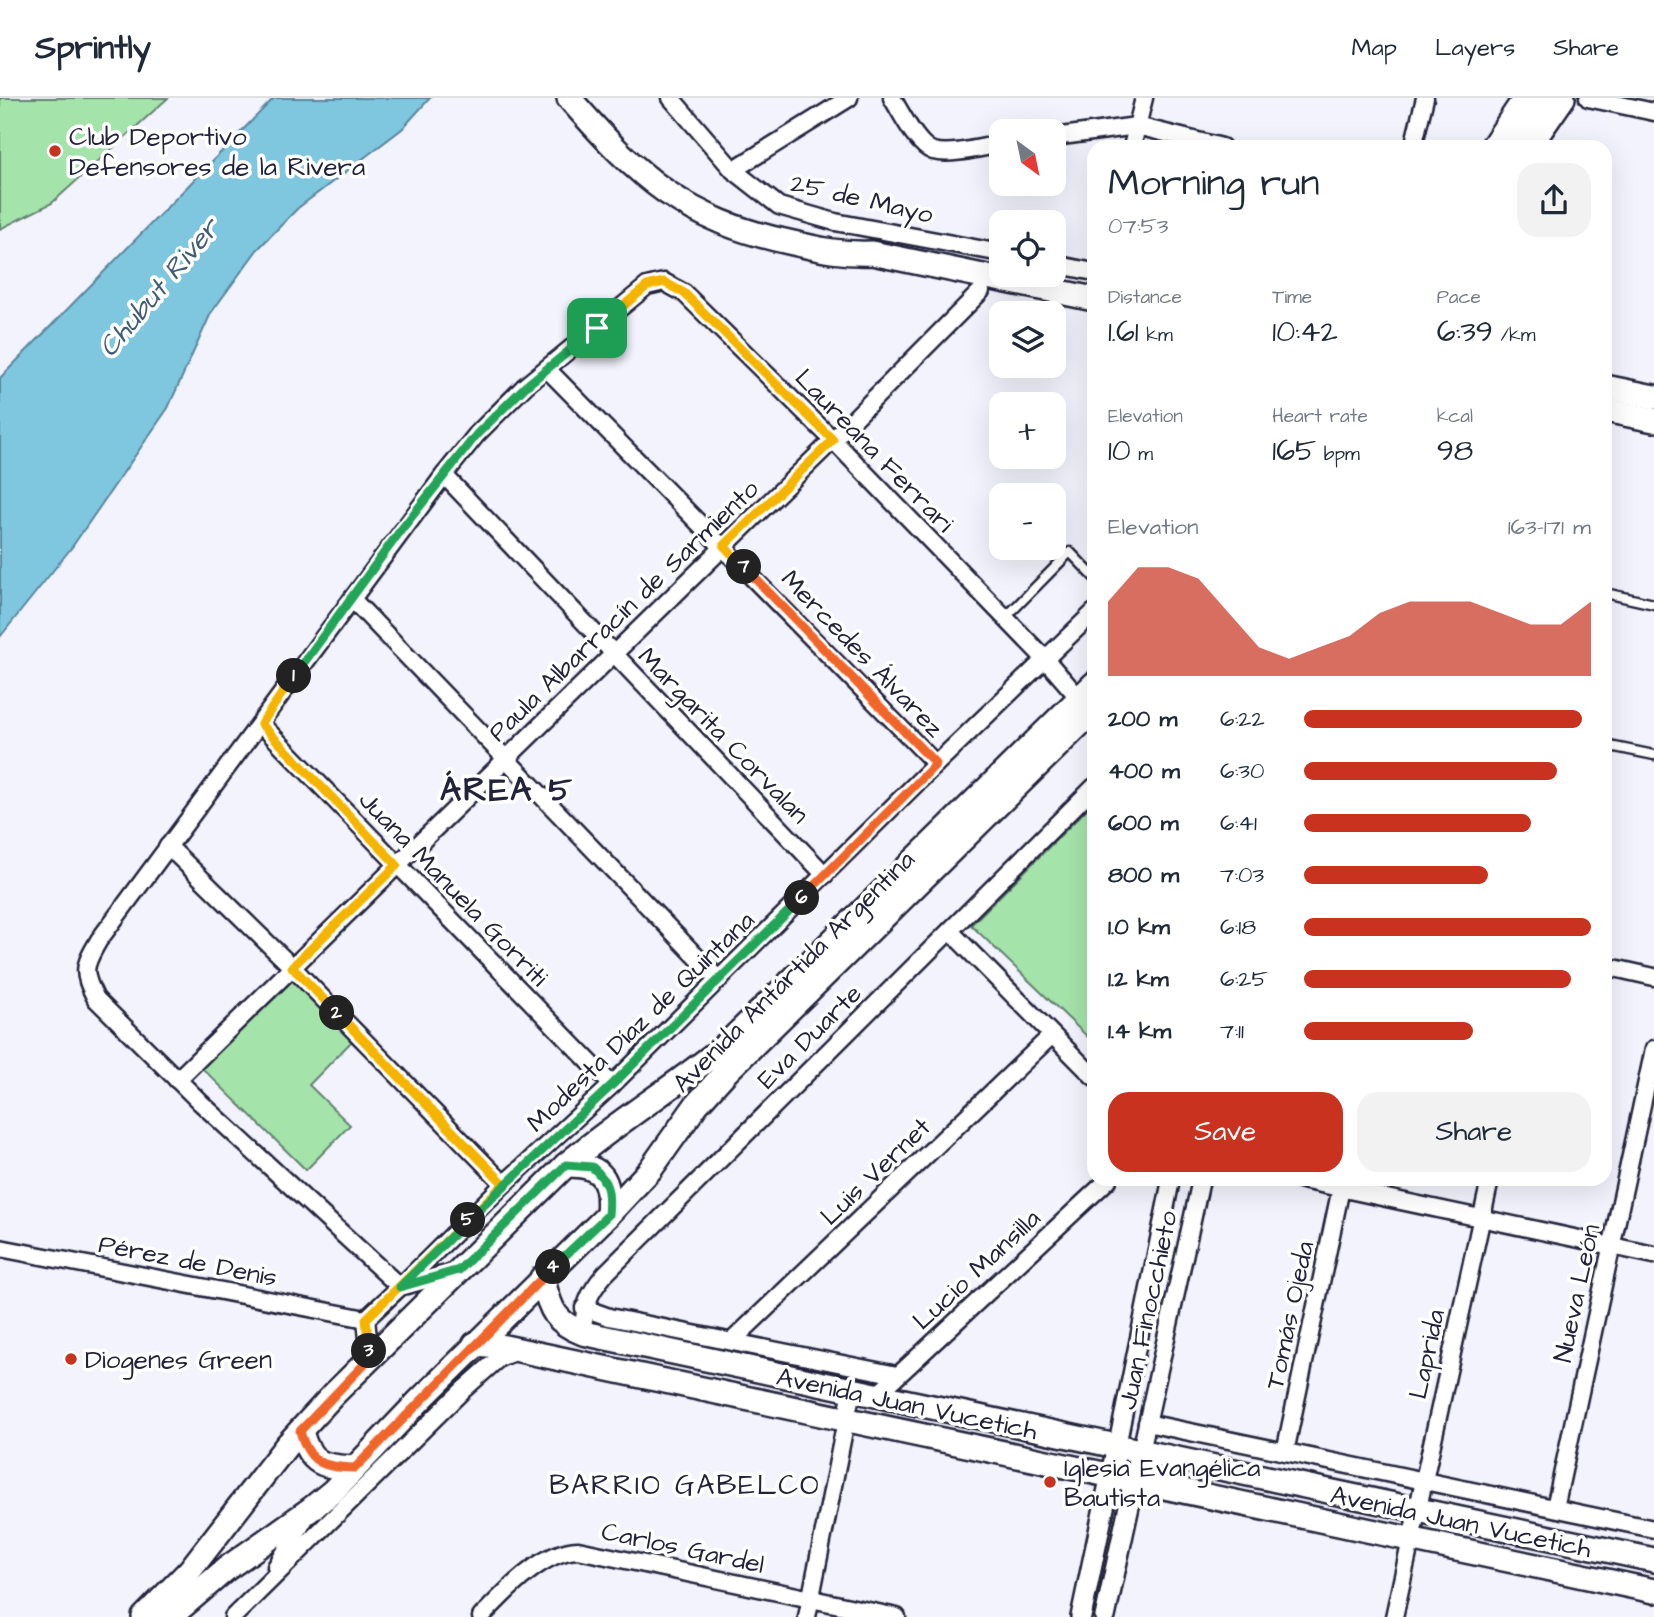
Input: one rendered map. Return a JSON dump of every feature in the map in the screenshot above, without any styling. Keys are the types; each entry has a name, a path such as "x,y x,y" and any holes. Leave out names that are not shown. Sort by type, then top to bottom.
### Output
{"main road":[{"path":"569,98 596,129 652,183 684,205 740,230 845,254 872,253 1087,298"},
{"path":"1512,140 1539,98"},
{"path":"1534,140 1563,98"},
{"path":"845,254 863,264 1087,313"},
{"path":"1612,388 1654,397"},
{"path":"1612,411 1654,420"},
{"name":"Avenida Antártida Argentina","path":"144,1617 208,1549 300,1431 370,1358 566,1165 596,1139 727,1044 1087,699"},
{"name":"Avenida Antártida Argentina","path":"170,1617 226,1569 311,1509 608,1215 650,1170 697,1104 725,1073 1087,699"},
{"path":"566,1165 592,1167 599,1173 607,1184 610,1195 608,1215"},
{"name":"Avenida Juan Vucetich","path":"542,1278 556,1318 567,1327 583,1333 1654,1560"},
{"name":"Avenida Juan Vucetich","path":"475,1345 519,1350 1654,1591"},
{"path":"300,1431 309,1454 323,1466 355,1468"}],"street":[{"name":"25 de Mayo","path":"671,98 733,170 779,206 803,214 989,251"},
{"path":"733,170 849,98"},
{"path":"892,98 921,142 932,151 949,152 989,146"},
{"path":"1134,140 1144,98"},
{"path":"1415,140 1424,98"},
{"path":"1493,140 1521,98"},
{"path":"1588,98 1654,112"},
{"path":"1066,135 1137,126 1194,140"},
{"path":"1066,266 1087,271"},
{"name":"Laureana Ferrari","path":"547,369 647,286 664,282 684,293 833,440 1046,660 1087,695"},
{"name":"Paula Albarracín de Sarmiento","path":"177,1080 833,440 981,290"},
{"path":"459,1270 400,1287 177,1080 96,999 86,979 88,959 99,940 444,475 477,434 547,369"},
{"name":"Mercedes Álvarez","path":"547,369 936,764"},
{"name":"Margarita Corvalan","path":"444,475 825,875"},
{"path":"352,599 719,980"},
{"name":"Modesta Díaz de Quintana","path":"366,1319 504,1184 612,1085 936,764 1087,619"},
{"name":"Juana Manuela Gorriti","path":"261,724 612,1085"},
{"name":"Eva Duarte","path":"583,1333 584,1308 591,1290 604,1273 1087,794"},
{"path":"168,846 292,967 504,1184"},
{"path":"950,931 1087,1070"},
{"path":"1612,967 1654,976"},
{"name":"Luis Vernet","path":"732,1342 1052,1035"},
{"name":"Nueva León","path":"1555,1508 1654,1048"},
{"name":"Lucio Mansilla","path":"877,1395 1102,1186"},
{"name":"Juan Finocchieto","path":"1117,1446 1170,1186"},
{"name":"Juan Finocchieto","path":"1140,1451 1199,1186"},
{"path":"1331,1186 1654,1255"},
{"name":"Laprida","path":"1394,1617 1489,1186"},
{"name":"Tomás Ojeda","path":"1285,1452 1341,1188"},
{"name":"Pérez de Denis","path":"0,1248 366,1319"},
{"path":"584,1308 609,1317 897,1375"},
{"path":"366,1319 370,1358"},
{"path":"238,1615 463,1390 499,1359 519,1350"},
{"path":"807,1617 852,1391"},
{"path":"1147,1423 1654,1529"},
{"path":"1081,1617 1117,1446"},
{"path":"1105,1617 1140,1451"},
{"path":"264,1587 311,1509"},
{"name":"Carlos Gardel","path":"481,1617 502,1595 545,1560 564,1550 578,1550 897,1617"}],"lane":[{"path":"1005,618 1070,552 1087,570"},
{"path":"1612,595 1654,604"},
{"path":"1612,746 1654,755"}],"green space":[{"name":"Club Deportivo Defensores de la Rivera","path":"0,98 168,98 52,203 0,229"},
{"path":"1087,809 1087,1036 971,925"},
{"path":"291,977 354,1039 309,1085 350,1125 306,1170 202,1068"}],"water":[{"name":"Chubut River","path":"274,98 430,98 402,129 298,208 257,250 211,313 168,408 72,547 0,637 0,378"}],"place":[{"name":"Club Deportivo Defensores de la Rivera","path":"55,151"},
{"name":"Diogenes Green","path":"71,1359"},
{"name":"Iglesia Evangélica Bautista","path":"1050,1482"}],"district":[{"name":"ÁREA 5","path":"507,788"},
{"name":"BARRIO GABELCO","path":"685,1484"}],"route":[{"path":"597,328 526,386 477,434 401,530 261,724 397,865 292,967 504,1184 366,1319 370,1358 300,1431 309,1454 323,1466 355,1468 419,1401 608,1215 610,1195 607,1184 592,1167 566,1165 459,1270 400,1287 504,1184 612,1085 936,764 724,546 833,440 684,293 664,282 647,286 597,328"}]}
